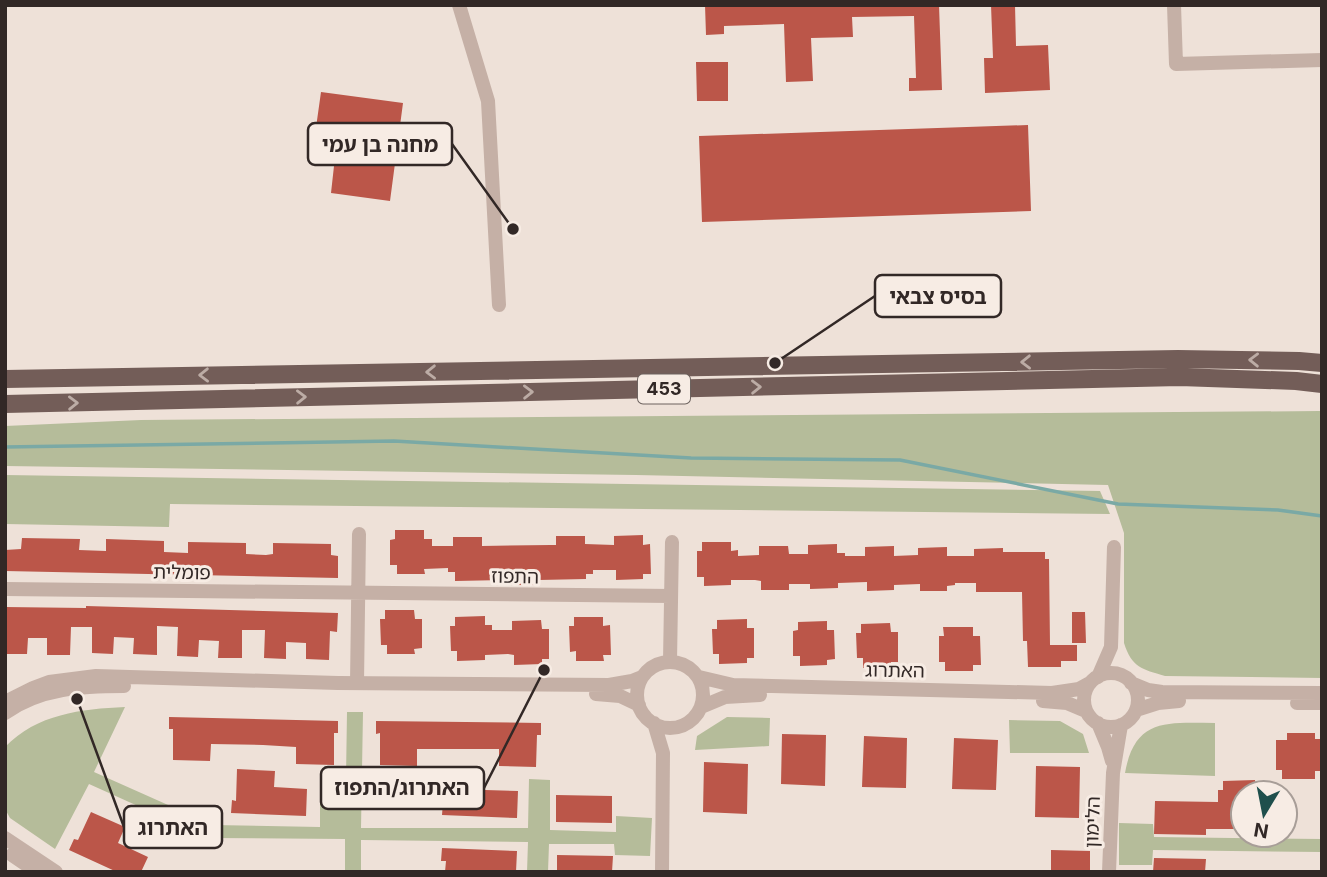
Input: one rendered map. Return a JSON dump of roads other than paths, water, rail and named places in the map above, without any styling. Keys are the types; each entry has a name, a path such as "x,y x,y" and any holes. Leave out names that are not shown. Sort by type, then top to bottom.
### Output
{"main road":[{"name":"453","path":"5,379 1178,359 1322,363"},
{"name":"453","path":"5,404 1180,377 1322,384"}],"street":[{"path":"459,5 488,101 499,305"},
{"path":"1174,5 1177,64 1322,60"},
{"path":"357,683 359,534"},
{"path":"670,662 672,542"},
{"path":"1111,647 1085,694 1086,710 1098,723 1109,727 1121,725 1133,716 1138,696 1117,669 1111,647 1114,547"},
{"name":"פומלית","path":"5,589 358,594"},
{"name":"התפוז","path":"358,594 671,596"},
{"path":"5,702 49,682 96,676 357,683 608,685 642,677 654,666 670,662 686,666 699,677 704,691 697,715 682,726 671,747 669,872"},
{"path":"1094,680 1109,674 1148,690 1161,692 1322,693"},
{"path":"642,677 638,691 642,712 654,723 666,727 682,726"},
{"name":"האתרוג","path":"699,677 733,685 1052,693 1079,689 1094,680"},
{"path":"5,713 33,698 50,693 103,686 610,694 630,699 639,705"},
{"name":"האתרוג","path":"701,707 725,697 747,695 1055,701 1086,710"},
{"path":"1136,710 1158,702 1173,701 1322,703"},
{"path":"654,723 663,753 662,872"},
{"name":"הלימון","path":"1098,723 1108,747 1113,774"},
{"name":"הלימון","path":"1110,872 1113,774 1121,725"},
{"path":"5,838 56,872"},
{"path":"5,850 37,872"}],"waterway":[{"path":"5,447 394,441 691,458 900,460 1118,504 1278,510 1322,516"}],"place":[{"name":"מחנה בן עמי","path":"513,229"},
{"name":"בסיס צבאי","path":"775,363"},
{"name":"האתרוג/התפוז","path":"544,670"},
{"name":"האתרוג","path":"77,699"}]}
